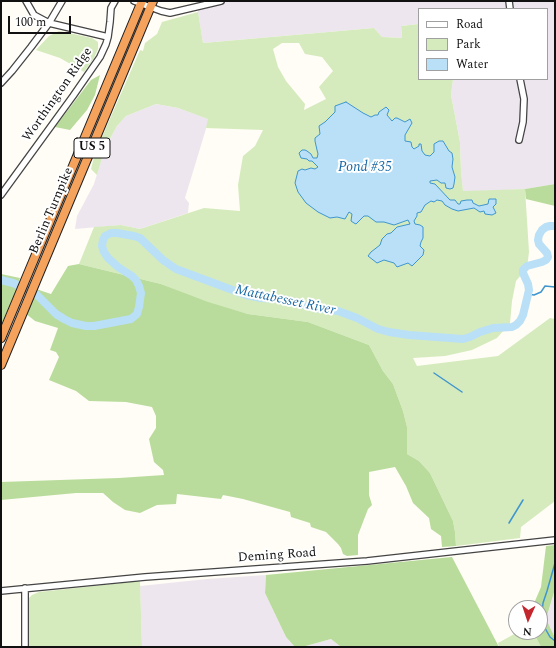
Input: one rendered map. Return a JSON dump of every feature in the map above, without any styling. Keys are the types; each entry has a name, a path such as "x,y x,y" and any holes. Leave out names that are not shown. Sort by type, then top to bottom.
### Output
{"highway":[{"name":"Berlin Turnpike","path":"1,338 139,2"},
{"name":"Berlin Turnpike","path":"1,365 152,4"}],"street":[{"path":"26,1 34,15 49,23 108,37"},
{"path":"1,83 49,23 62,1"},
{"name":"Worthington Ridge","path":"1,195 94,67 108,37 111,8 115,1"},
{"path":"139,2 152,4 161,12 170,13 221,1"},
{"path":"519,140 523,122 524,99 520,80"},
{"name":"Deming Road","path":"1,591 155,576 366,561 555,540"},
{"path":"25,588 25,647"}],"shaded area":[{"path":"196,1 555,1 555,184 525,189 463,192 460,142 451,95 453,80 548,80 548,8 418,8 418,24 401,26 402,38 382,37 374,28 203,43"},
{"path":"156,104 178,108 209,119 185,198 189,203 188,213 140,229 121,225 75,229 77,216 94,184 105,148 117,126 126,116"},
{"path":"266,575 265,593 286,637 295,647 142,647 140,586"},
{"path":"555,589 555,638 548,624 548,613"},
{"path":"331,639 341,647 302,647"}],"green space":[{"path":"198,12 203,43 374,28 382,37 402,38 401,26 418,24 418,80 453,80 451,95 460,142 463,191 525,189 529,252 527,268 516,281 510,323 497,338 472,350 445,356 413,358 417,366 498,356 550,318 555,319 555,501 521,527 520,538 456,546 453,521 430,473 419,461 407,454 407,427 403,411 393,384 383,371 369,345 308,322 248,314 208,303 161,284 79,264 94,227 121,225 140,229 204,208 240,211 238,185 243,156 255,146 263,130 206,128 208,119 178,108 156,104 126,116 117,126 105,148 97,175 91,169 95,153 140,50 143,51 145,43 157,34 162,22","holes":["282,43 299,43 305,54 322,57 333,71 319,87 326,99 304,110 305,104 286,81 278,67 273,49"]},
{"path":"59,31 92,38 98,42 98,49 94,58 84,72 60,58 36,50 49,36"},
{"path":"100,75 95,95 87,110 70,130 55,127 91,80"},
{"path":"555,184 555,206 526,199 525,189"},
{"path":"79,264 161,284 208,302 248,314 308,322 369,345 383,371 393,384 403,411 407,427 407,454 419,461 430,473 453,521 456,546 442,547 441,536 431,529 429,518 413,503 406,486 395,467 369,472 369,495 372,505 368,509 358,535 358,555 347,556 343,554 338,544 326,532 311,527 310,523 291,517 290,512 223,495 221,499 177,494 176,504 157,505 140,513 125,510 103,493 76,493 1,500 1,482 164,475 163,470 154,462 149,439 156,428 156,416 152,407 126,402 89,401 76,391 49,380 59,357 56,352 50,350 58,328 35,321 25,313 36,289 51,294 68,266"},
{"path":"1,274 20,278 17,289 1,325"},
{"path":"555,545 555,589 548,612 548,600 535,600 541,587 546,546"},
{"path":"452,557 499,647 341,647 331,639 302,647 295,647 286,637 265,593 266,575"},
{"path":"140,581 142,647 29,647 28,599 32,595 39,592"},
{"path":"548,623 555,638 555,647 541,647 537,640 548,640"},
{"path":"508,638 508,640 537,640 541,647 499,647 498,643"}],"water":[{"name":"Pond #35","path":"346,102 371,117 378,115 379,112 386,107 389,110 387,115 392,121 395,118 405,122 410,119 412,123 405,135 405,141 411,142 414,149 421,144 422,151 425,155 430,156 434,152 434,144 439,141 443,141 452,153 452,167 455,177 453,188 446,188 445,183 441,183 437,180 430,181 430,183 435,184 450,200 455,200 458,204 460,204 461,201 472,200 473,203 479,206 488,204 489,199 496,199 496,204 493,207 496,213 492,215 485,214 484,211 480,212 474,208 458,211 445,205 442,201 431,201 425,205 421,212 417,213 414,221 415,224 423,227 423,238 420,246 424,250 423,255 412,266 408,263 397,267 394,263 384,260 377,263 368,256 380,245 382,239 387,234 391,233 397,227 410,224 408,220 394,225 384,222 376,222 368,216 364,216 356,224 351,221 352,214 349,212 345,219 337,217 330,218 318,212 306,203 298,192 295,183 298,171 302,169 315,169 318,167 312,161 301,158 299,153 302,150 305,150 311,154 313,158 317,158 318,154 315,138 320,134 319,126 335,112 335,106"}],"waterway":[{"name":"Mattabesset River","path":"1,280 13,283 35,293 56,314 72,323 94,326 131,319 137,314 139,307 141,293 139,286 132,276 108,258 102,246 105,236 111,233 117,233 140,238 163,260 176,269 246,295 261,298 282,299 315,308 338,311 357,318 378,329 389,332 463,339 493,328 512,327 520,321 523,315 529,290 523,270 527,266 546,260 548,257 547,253 539,244 539,235 546,227 555,226"},
{"path":"528,294 534,295 541,292 545,286 555,287"},
{"path":"434,373 462,392"},
{"path":"509,523 523,500"},
{"path":"555,563 543,603 541,621 550,637 555,641"}]}
